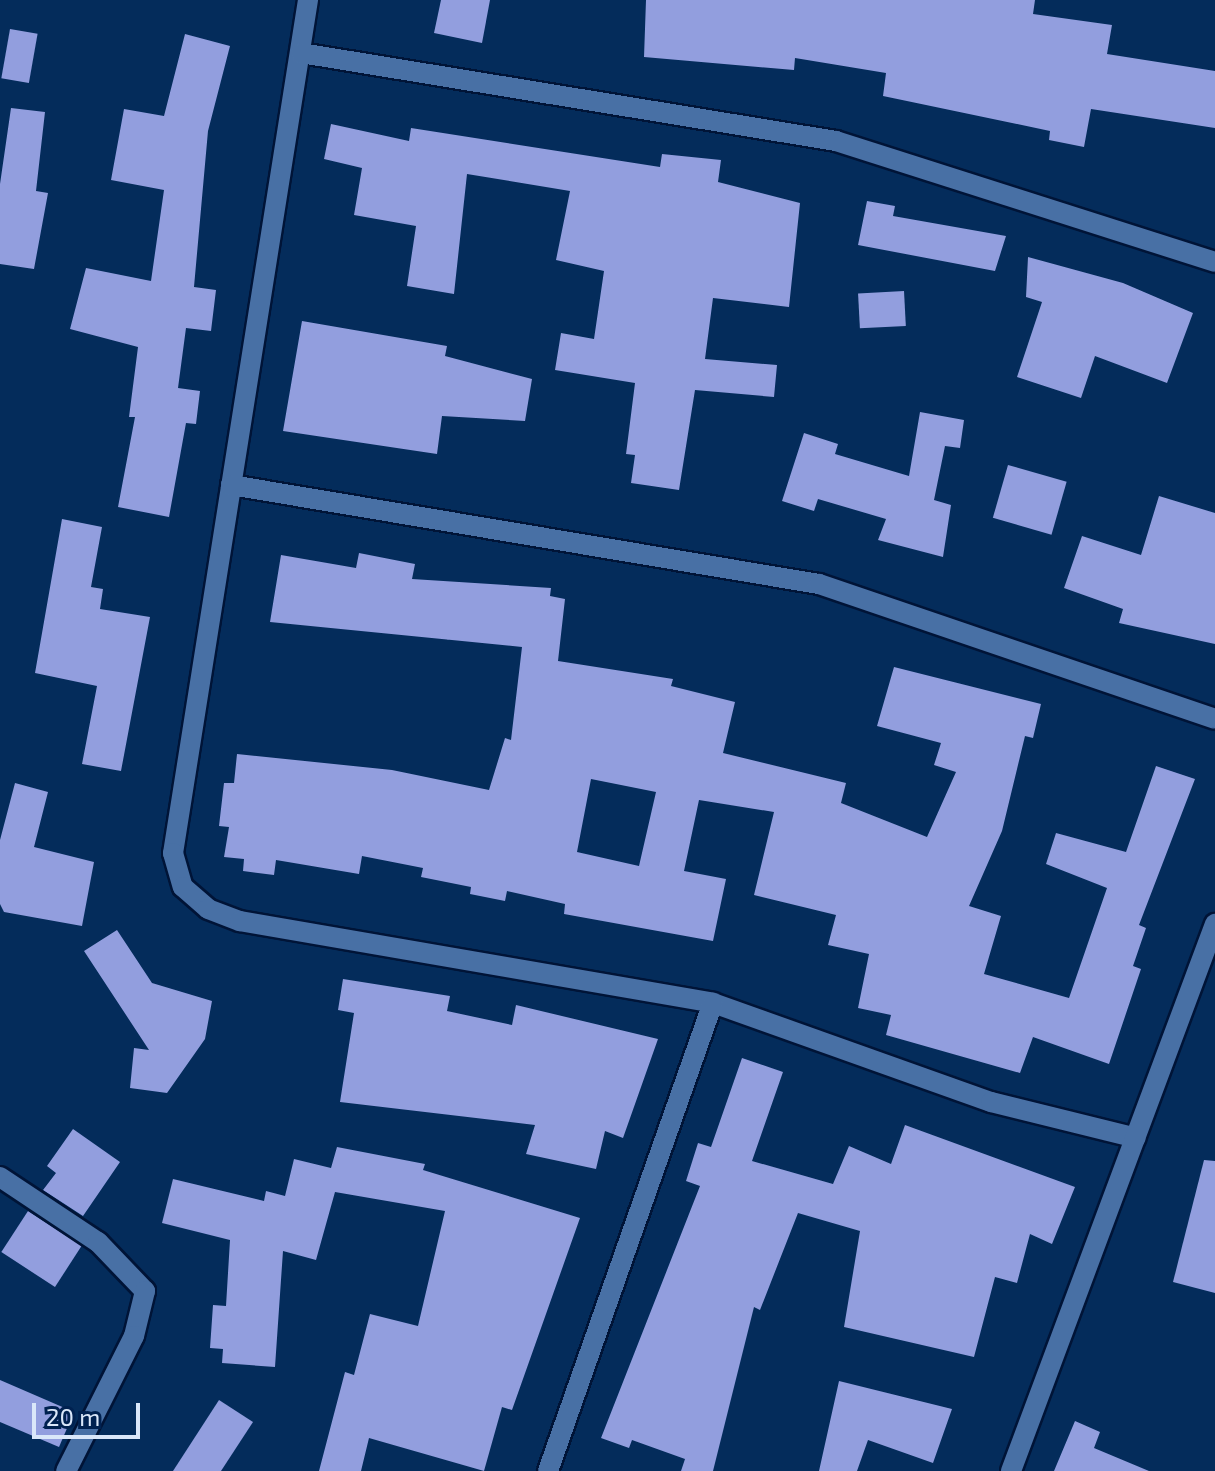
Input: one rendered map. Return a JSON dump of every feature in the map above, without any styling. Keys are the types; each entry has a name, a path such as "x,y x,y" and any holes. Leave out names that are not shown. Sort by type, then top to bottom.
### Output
{"street":[{"path":"308,0 173,853 183,887 208,909 240,921 713,1003 991,1102 1136,1138"},
{"path":"301,53 836,141 1215,262"},
{"path":"231,485 819,584 1215,719"},
{"path":"1011,1471 1215,924"},
{"path":"548,1471 713,1003"},
{"path":"0,1177 98,1242 145,1291 134,1336 66,1471"}],"building":[{"path":"441,0 490,0 482,43 434,33"},
{"path":"646,0 1035,0 1033,14 1112,25 1107,54 1215,71 1215,128 1091,109 1084,147 1049,140 1050,131 883,96 886,73 795,58 794,70 644,57"},
{"path":"10,29 38,34 29,83 1,78"},
{"path":"185,34 230,46 208,131 194,287 216,290 211,331 186,328 178,388 200,391 196,424 186,423 169,517 118,507 135,417 129,417 138,347 70,329 86,268 151,281 164,190 111,180 124,109 164,116"},
{"path":"11,108 45,112 36,191 48,193 34,269 0,264 0,184"},
{"path":"331,124 409,141 411,128 660,167 662,154 721,160 718,182 800,203 789,307 713,298 705,359 777,365 774,397 695,390 679,490 631,483 635,455 626,454 635,383 555,370 561,333 594,339 604,271 556,260 570,191 467,174 454,294 407,286 416,226 354,215 362,168 324,159"},
{"path":"867,201 895,206 893,216 1006,236 995,271 858,245"},
{"path":"1028,257 1123,283 1193,313 1167,383 1095,356 1081,398 1017,377 1042,302 1026,297"},
{"path":"904,291 906,326 860,328 858,293"},
{"path":"302,321 447,346 445,356 532,379 525,421 442,416 437,454 283,431"},
{"path":"920,412 964,420 960,448 945,446 934,500 951,505 943,557 878,540 886,519 818,499 814,511 782,501 804,433 838,444 835,454 909,476"},
{"path":"1008,465 1067,482 1051,535 993,518"},
{"path":"1159,496 1215,513 1215,644 1119,623 1123,609 1064,588 1082,536 1141,555"},
{"path":"62,519 102,527 91,587 103,589 100,609 150,617 121,771 82,764 97,686 35,673"},
{"path":"359,553 415,564 412,579 551,588 550,596 565,599 558,661 673,679 671,686 735,702 723,753 846,783 841,803 927,837 956,772 934,765 941,743 877,726 894,667 1041,704 1033,738 1025,736 1002,831 969,906 1001,916 984,974 1069,998 1107,888 1046,864 1056,833 1126,852 1156,766 1195,779 1139,925 1146,928 1133,966 1141,969 1109,1064 1033,1037 1020,1073 886,1035 891,1015 858,1008 869,954 828,945 836,915 754,895 774,812 699,800 684,871 726,879 713,941 564,914 565,904 507,891 505,901 470,894 471,887 421,877 423,868 362,856 359,874 276,860 274,875 243,871 244,859 224,857 229,827 219,826 224,783 234,783 237,754 392,770 489,790 505,738 511,740 522,647 270,622 281,555 356,568","holes":["591,779 656,792 639,866 577,852"]},
{"path":"15,783 48,792 34,847 94,862 82,926 4,912 0,904 0,840"},
{"path":"117,930 152,983 212,1001 205,1039 167,1093 130,1088 134,1048 149,1050 84,951"},
{"path":"343,979 450,996 447,1011 512,1025 516,1005 658,1039 623,1138 605,1131 596,1169 526,1154 535,1125 340,1102 354,1013 338,1010"},
{"path":"742,1058 783,1072 752,1161 833,1184 849,1146 891,1164 905,1125 1075,1187 1052,1244 1030,1234 1017,1283 995,1277 974,1357 844,1327 860,1231 798,1213 760,1310 754,1307 713,1471 681,1471 685,1459 632,1440 629,1448 601,1438 700,1186 686,1181 698,1143 711,1147"},
{"path":"73,1129 120,1162 83,1216 43,1190 56,1173 47,1166"},
{"path":"337,1147 425,1164 423,1170 580,1218 512,1410 502,1407 484,1471 369,1438 361,1471 319,1471 345,1372 354,1375 370,1314 418,1326 445,1211 335,1192 316,1260 283,1251 275,1367 222,1363 223,1349 210,1348 213,1305 226,1306 230,1240 162,1223 173,1179 264,1201 266,1191 285,1196 294,1159 331,1168"},
{"path":"1204,1160 1215,1161 1215,1293 1173,1282"},
{"path":"28,1211 82,1246 55,1287 1,1252"},
{"path":"0,1380 74,1412 59,1447 0,1422"},
{"path":"839,1381 952,1409 933,1463 868,1440 857,1471 819,1471"},
{"path":"219,1400 253,1422 221,1471 173,1471"},
{"path":"1075,1421 1100,1432 1094,1448 1149,1471 1054,1471"}]}
